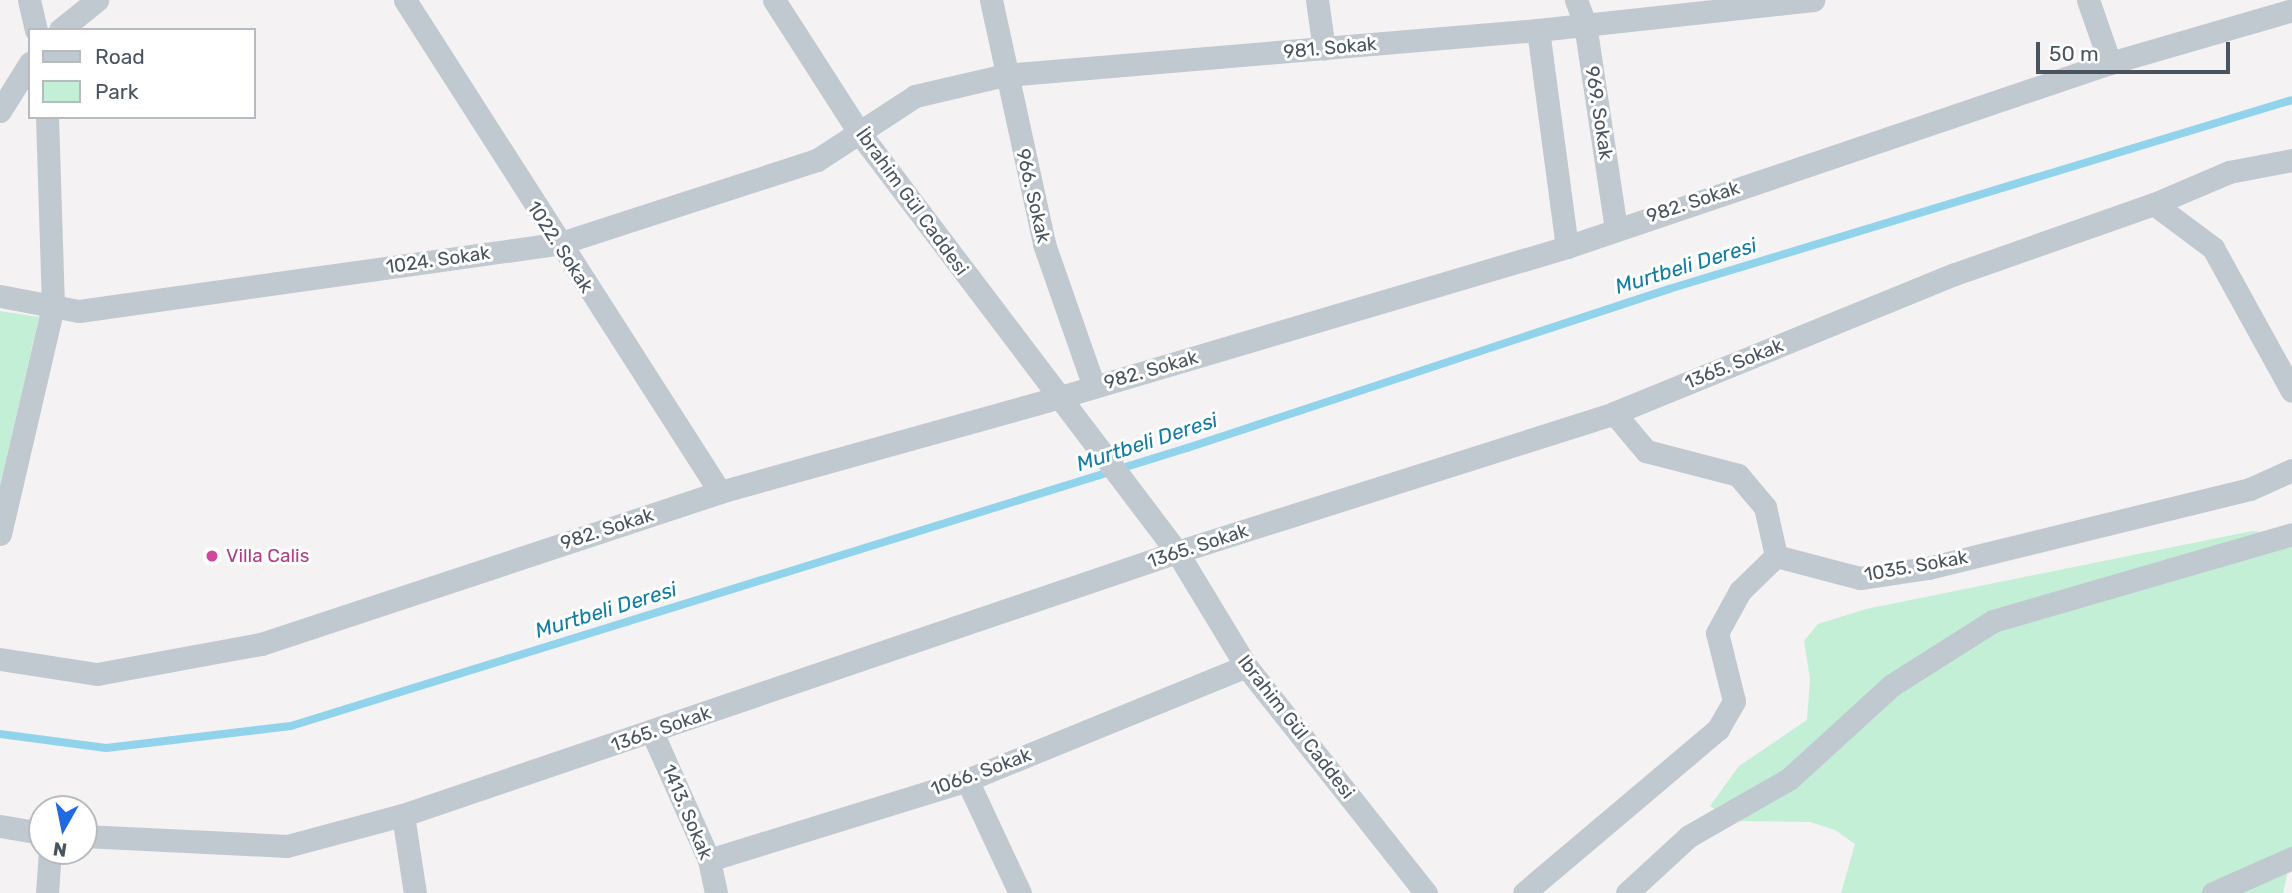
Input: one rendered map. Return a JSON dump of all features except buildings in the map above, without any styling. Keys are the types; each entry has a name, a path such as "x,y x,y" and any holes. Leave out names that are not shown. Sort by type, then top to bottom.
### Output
{"street":[{"path":"29,0 36,28"},
{"path":"62,28 97,0"},
{"name":"1022. Sokak","path":"405,0 558,244 720,492"},
{"name":"İbrahim Gül Caddesi","path":"774,0 858,131 1177,552"},
{"name":"966. Sokak","path":"990,0 1044,244 1094,387"},
{"path":"1317,0 1324,49"},
{"name":"969. Sokak","path":"1576,0 1585,24 1616,228"},
{"name":"981. Sokak","path":"858,131 915,96 1005,75 1538,30 1813,0"},
{"path":"2088,0 2110,63"},
{"name":"982. Sokak","path":"0,659 97,674 261,644 720,492 1058,398 1567,247 1616,228 2110,63 2292,10"},
{"path":"1538,30 1567,247"},
{"path":"0,111 28,66"},
{"path":"0,534 53,307 47,119"},
{"name":"1024. Sokak","path":"0,296 79,311 558,244 817,160 858,131"},
{"name":"1365. Sokak","path":"98,837 287,846 403,815 1177,552 1614,413 1955,274 2154,204 2229,172 2292,160"},
{"path":"2154,204 2213,248 2292,391"},
{"path":"1524,893 1718,729 1734,701 1717,633 1740,591 1776,556 1765,507 1738,475 1646,451 1614,413"},
{"name":"1035. Sokak","path":"1776,556 1860,578 1928,568 2250,489 2292,470"},
{"path":"1627,893 1689,836 1789,779 1892,685 1993,621 2292,534"},
{"name":"Ibrahim Gül Caddesi","path":"1177,552 1246,666 1426,893"},
{"name":"1066. Sokak","path":"709,860 967,780 1246,666"},
{"name":"1413. Sokak","path":"652,732 709,860 716,893"},
{"path":"967,780 1020,893"},
{"path":"403,815 415,893"},
{"path":"0,826 28,831"},
{"path":"2213,893 2292,859"},
{"path":"47,893 49,865"}],"green space":[{"path":"0,311 39,317 0,486"},
{"path":"2252,531 2292,535 2292,853 2283,893 1841,893 1855,844 1835,830 1810,822 1734,821 1710,806 1739,766 1807,720 1810,679 1804,641 1818,624 1866,609"}],"waterway":[{"name":"Murtbeli Deresi","path":"0,734 106,748 291,726 1187,448 1669,289 2292,100"}],"place":[{"name":"Villa Calis","path":"212,556"}]}
